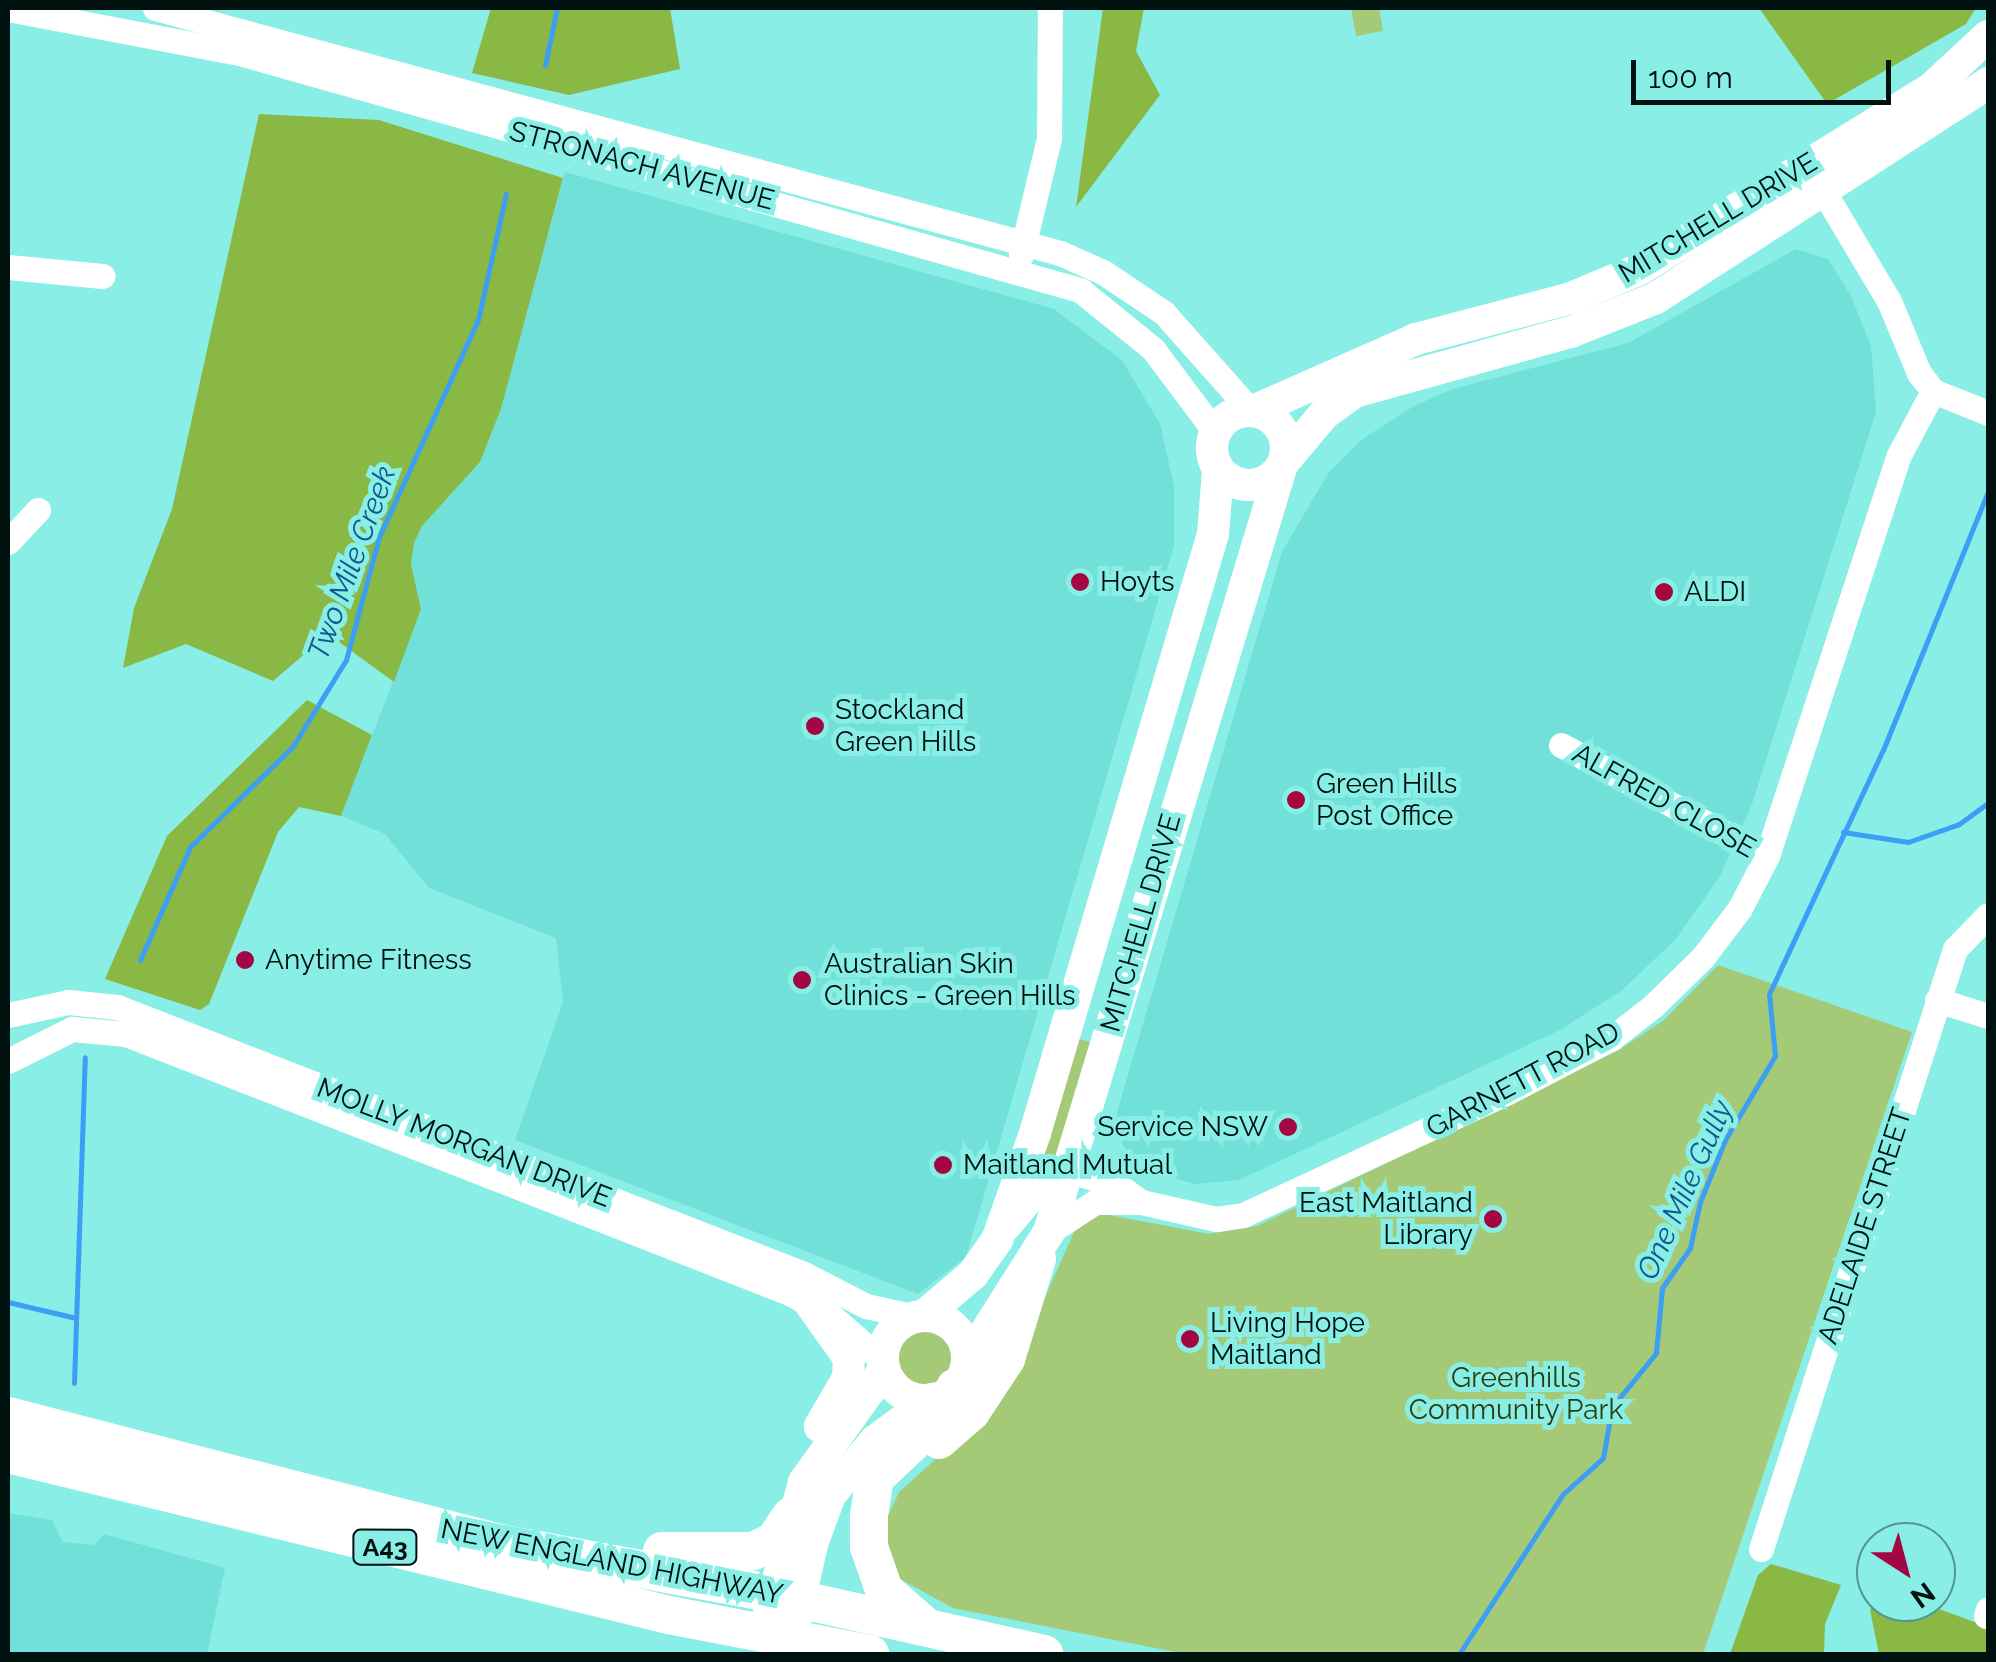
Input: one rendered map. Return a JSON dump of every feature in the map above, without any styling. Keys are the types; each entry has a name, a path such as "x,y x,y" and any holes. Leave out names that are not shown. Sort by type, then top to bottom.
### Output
{"highway":[{"path":"875,1499 988,1388 1019,1331 1043,1246"},
{"path":"934,1632 896,1604 874,1569 868,1531 875,1478 946,1410 951,1382"},
{"name":"NEW ENGLAND HIGHWAY","path":"8,1416 560,1554 786,1596 1044,1654"},
{"name":"NEW ENGLAND HIGHWAY","path":"8,1454 670,1615 775,1646 870,1654"},
{"path":"560,1554 753,1551 774,1542 798,1499"},
{"path":"670,1615 726,1654"}],"main road":[{"name":"MITCHELL DRIVE","path":"786,1596 820,1516 844,1474 875,1441 951,1382 1043,1246 1070,1171 1282,466 1324,414 1354,392 1607,321 1703,272 1932,88 1988,36"},
{"name":"MITCHELL DRIVE","path":"1252,411 1416,340 1601,287 1816,179 1988,83"},
{"path":"1252,411 1282,430 1282,466 1249,486 1218,470 1212,456 1215,432 1228,417 1252,411"},
{"name":"MITCHELL DRIVE","path":"920,1316 973,1274 997,1240 1204,564 1218,470"},
{"path":"798,1499 808,1444 848,1378 849,1358 808,1302"},
{"path":"920,1316 960,1332 951,1382 907,1396 882,1364 888,1337 920,1316"},
{"name":"MITCHELL DRIVE","path":"775,1646 786,1596 798,1499 882,1364"}],"street":[{"name":"STRONACH AVENUE","path":"154,8 1024,241 1137,292 1178,326 1252,411"},
{"path":"1018,270 1049,138 1054,52 1050,8"},
{"name":"STRONACH AVENUE","path":"8,9 249,31 1080,290 1110,309 1164,361 1215,432"},
{"path":"1816,179 1933,390 1988,413"},
{"path":"8,268 103,276"},
{"name":"GARNETT ROAD","path":"1043,1246 1081,1207 1140,1202 1216,1219 1242,1215 1612,1038 1704,957 1740,908 1767,856 1899,455 1933,390"},
{"path":"8,542 38,510"},
{"name":"ALFRED CLOSE","path":"1561,744 1767,856"},
{"name":"ADELAIDE STREET","path":"1762,1549 1955,949 1988,916"},
{"path":"1938,1000 1988,1016"},
{"name":"MOLLY MORGAN DRIVE","path":"8,1015 68,1002 118,1007 773,1262 866,1306 920,1316"},
{"name":"MOLLY MORGAN DRIVE","path":"8,1062 72,1029 126,1034 808,1302 882,1364"},
{"path":"997,1240 1044,1184 1070,1171"},
{"name":"GARNETT ROAD","path":"1070,1171 1119,1186 1140,1202"}],"shaded area":[{"name":"Stockland Green Hills","path":"565,172 1054,309 1122,360 1160,424 1174,486 1174,546 966,1257 918,1294 515,1140 563,1002 556,938 429,888 385,834 341,816 421,609 411,564 414,543 422,526 480,462 501,409"},
{"path":"1796,249 1828,259 1851,296 1871,346 1876,412 1752,804 1720,876 1676,939 1621,991 1560,1030 1239,1180 1195,1184 1150,1171 1123,1146 1117,1112 1282,552 1329,472 1364,438 1414,406 1453,389 1628,343"},
{"path":"8,1513 52,1520 63,1542 94,1545 104,1534 225,1568 207,1654 8,1654"}],"green space":[{"path":"491,8 670,8 680,69 569,95 472,73"},
{"path":"1103,8 1144,8 1136,51 1160,95 1076,207"},
{"path":"1351,8 1379,8 1383,31 1356,36"},
{"path":"1759,8 1976,8 1966,24 1827,104"},
{"path":"259,114 379,120 563,178 501,409 480,462 422,526 414,543 411,564 421,609 394,682 328,634 273,681 186,644 123,668 134,608 172,509"},
{"path":"307,700 372,735 341,816 299,807 278,832 209,1004 200,1010 105,979 167,836"},
{"name":"Greenhills Community Park","path":"1718,965 1912,1032 1703,1654 1186,1654 953,1608 900,1579 886,1547 888,1516 899,1492 977,1422 1015,1365 1074,1232 1099,1213 1209,1234 1257,1226 1619,1050 1664,1020"},
{"path":"1070,1036 1095,1044 1059,1166 1031,1185"},
{"path":"925,1327 947,1336 956,1358 947,1380 925,1389 903,1380 894,1358 903,1336"},
{"path":"1771,1564 1841,1585 1825,1624 1824,1654 1730,1654 1758,1575"},
{"path":"1956,1615 1988,1627 1988,1654 1879,1654 1872,1622 1956,1622"}],"waterway":[{"name":"Two Mile Creek","path":"545,65 557,8"},
{"name":"Two Mile Creek","path":"140,960 190,847 293,746 346,660 379,537 478,320 506,194"},
{"name":"One Mile Gully","path":"1459,1654 1563,1494 1603,1458 1612,1407 1656,1353 1662,1288 1690,1248 1700,1202 1725,1140 1775,1056 1769,994 1883,750 1988,492"},
{"path":"1843,832 1908,842 1959,824 1988,803"},
{"name":"Two Mile Creek","path":"74,1383 85,1057"},
{"path":"8,1302 76,1318"}],"place":[{"name":"Hoyts","path":"1080,582"},
{"name":"ALDI","path":"1664,592"},
{"name":"Stockland Green Hills","path":"815,726"},
{"name":"Green Hills Post Office","path":"1296,800"},
{"name":"Anytime Fitness","path":"245,960"},
{"name":"Australian Skin Clinics - Green Hills","path":"802,980"},
{"name":"Service NSW","path":"1288,1127"},
{"name":"Maitland Mutual","path":"943,1165"},
{"name":"East Maitland Library","path":"1493,1219"},
{"name":"Living Hope Maitland","path":"1190,1339"}]}
